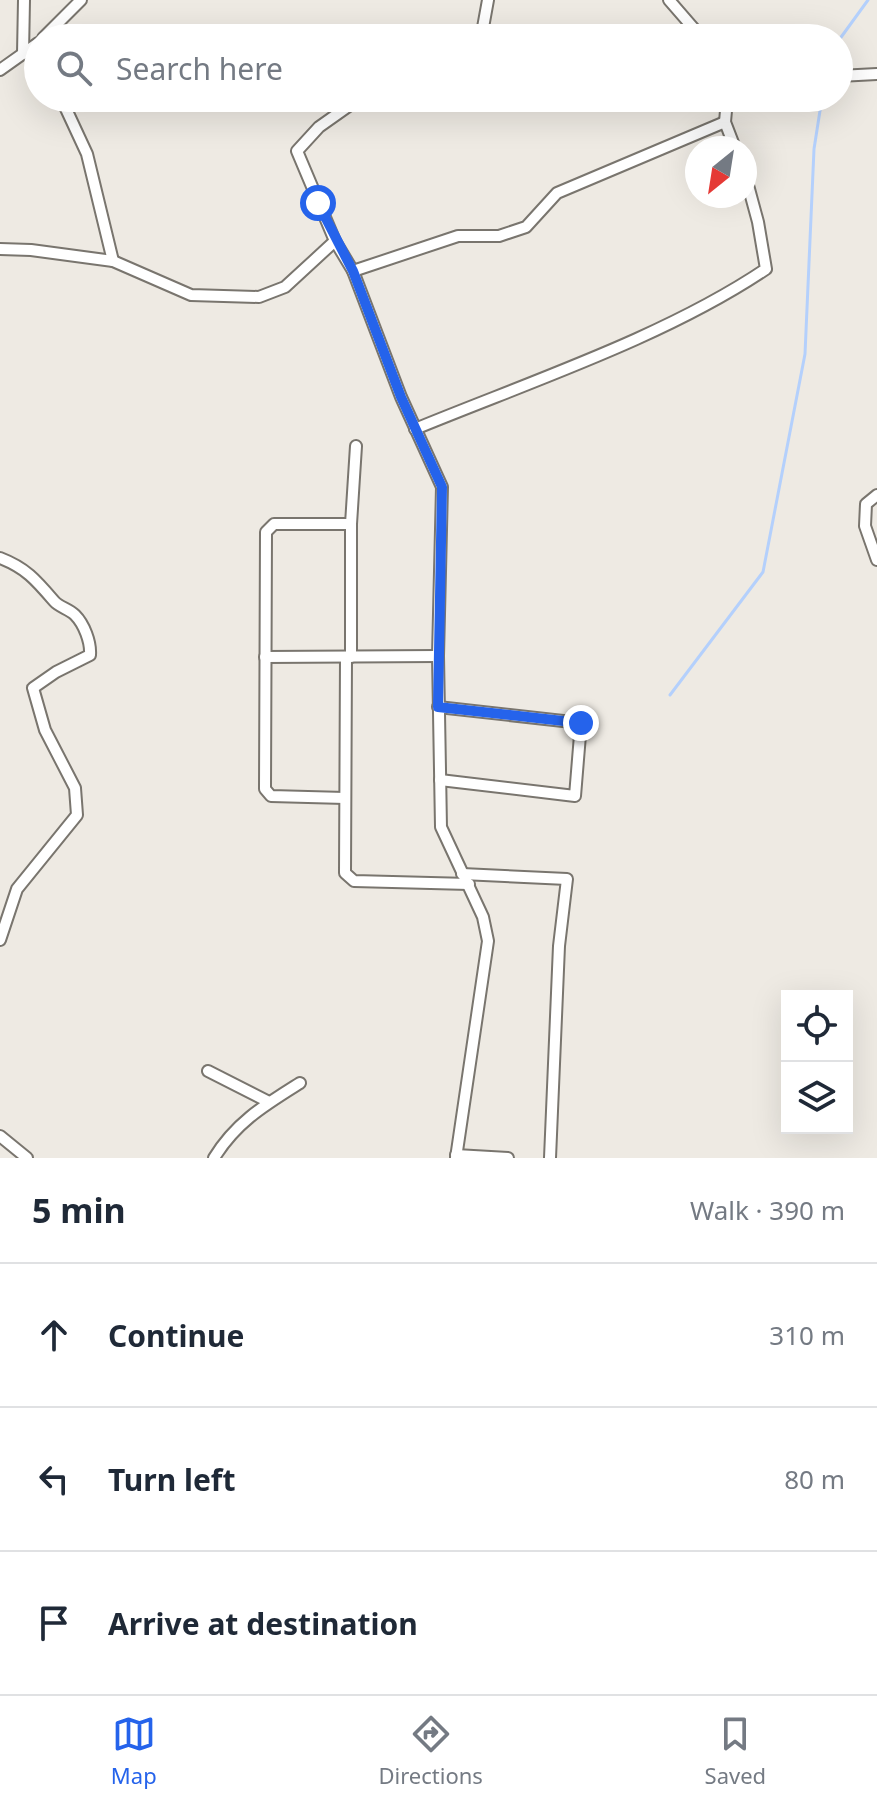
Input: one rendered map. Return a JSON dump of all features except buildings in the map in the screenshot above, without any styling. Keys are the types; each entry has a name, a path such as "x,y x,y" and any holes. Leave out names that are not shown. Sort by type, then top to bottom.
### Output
{"street":[{"path":"0,70 23,54 24,0"},
{"path":"58,24 81,0"},
{"path":"484,24 488,0"},
{"path":"669,0 690,24"},
{"path":"853,75 877,74"},
{"path":"68,112 87,154 113,261"},
{"path":"340,112 319,127 297,151 335,241 353,271 415,429 442,487 438,656 441,827 483,917 488,941 456,1156 508,1158"},
{"path":"726,112 725,122 730,136"},
{"path":"353,271 458,236 499,236 526,227 557,193 725,122"},
{"path":"415,429 684,317 729,294 766,269 754,208"},
{"path":"0,249 113,261 191,295 259,297 285,287 335,241"},
{"path":"356,446 351,524 345,873 354,881 469,884"},
{"path":"877,495 866,504 865,526 877,560"},
{"path":"345,798 271,796 265,789 266,532 274,524 351,524"},
{"path":"0,558 22,567 43,585 55,603 76,615 91,643 90,655 33,688 45,730 75,788 77,815 17,889 3,922 0,940"},
{"path":"265,657 438,656"},
{"path":"438,707 581,723 575,796 440,780"},
{"path":"462,874 567,879 559,946 550,1158"},
{"path":"208,1071 269,1102"},
{"path":"214,1158 227,1137 250,1114 300,1083"},
{"path":"0,1136 27,1158"}],"waterway":[{"path":"851,24 868,0"},
{"path":"670,695 763,572 805,354 814,149 820,112"}],"route":[{"path":"318,203 353,271 401,397 442,487 438,707 581,723"}]}
